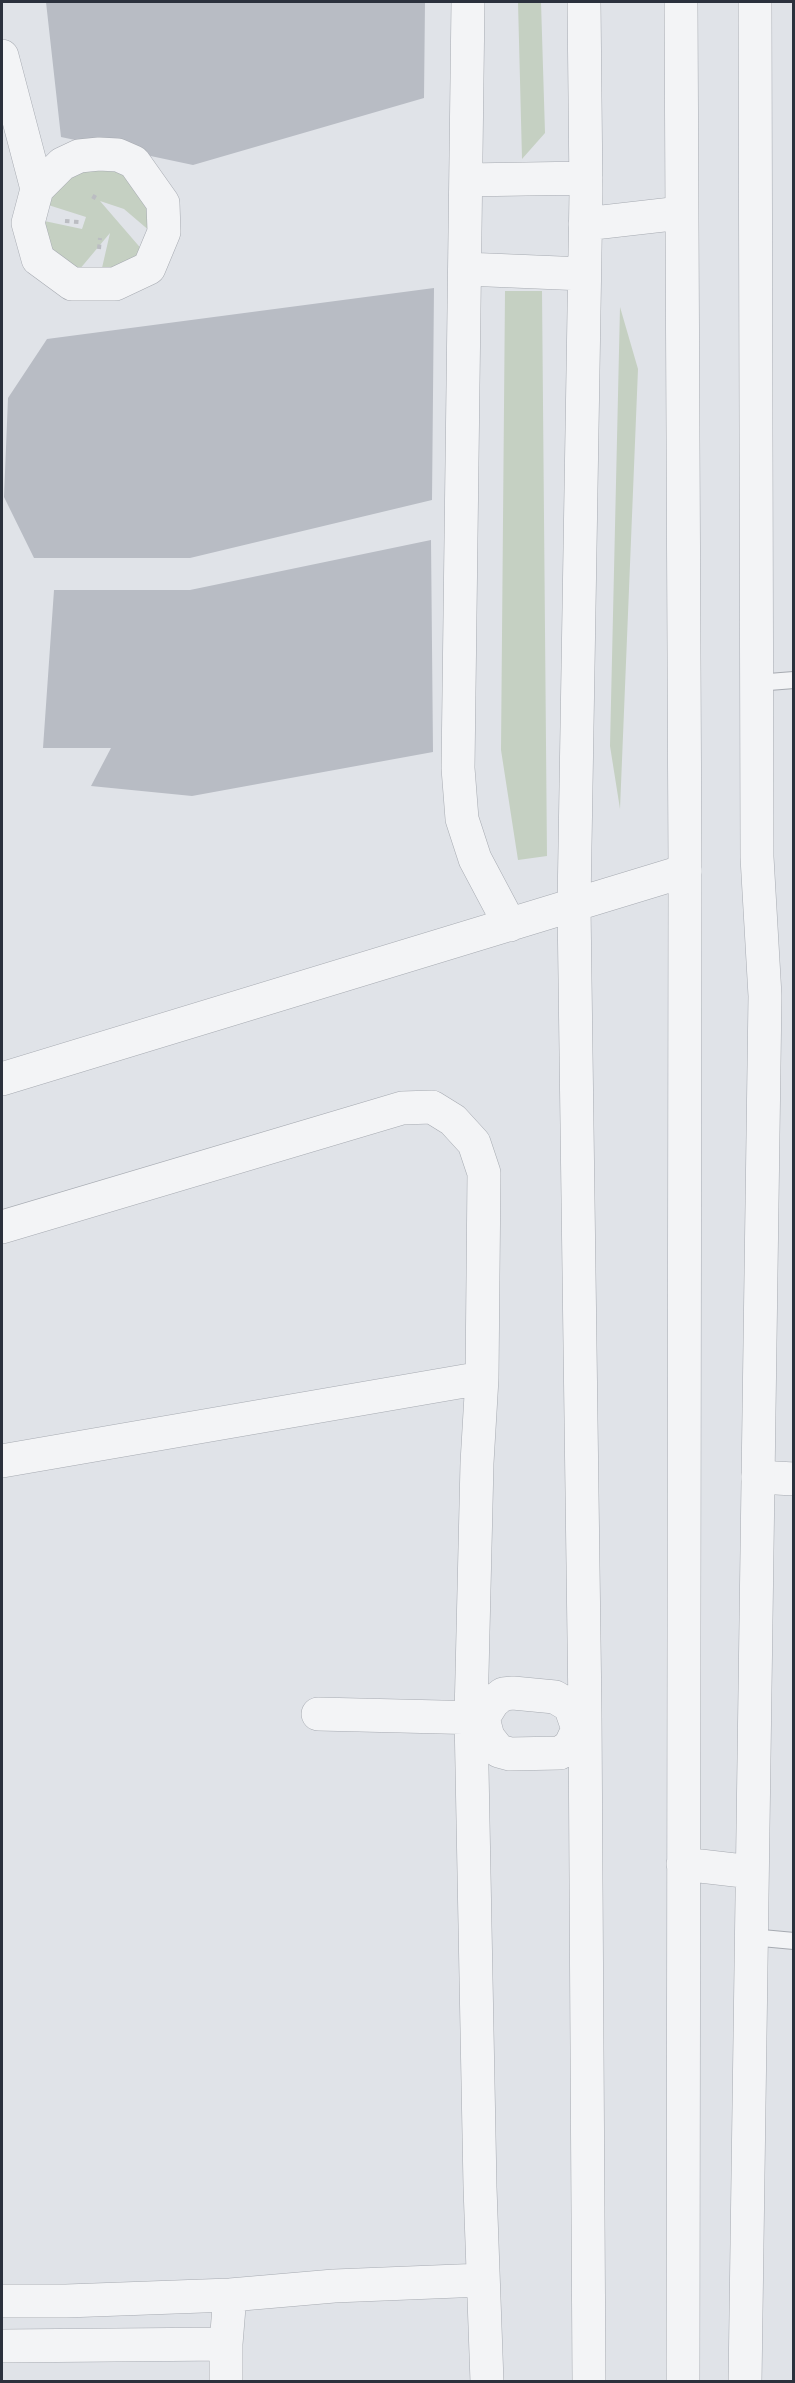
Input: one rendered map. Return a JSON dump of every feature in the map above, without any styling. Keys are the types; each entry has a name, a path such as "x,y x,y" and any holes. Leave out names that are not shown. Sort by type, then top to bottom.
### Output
{"street":[{"path":"468,2 458,768 462,819 475,859 510,925"},
{"path":"584,2 585,274 574,905 589,2382"},
{"path":"681,2 685,871 683,2382"},
{"path":"745,2382 765,996 757,857 755,2"},
{"path":"2,56 37,189 28,223 38,259 72,284 115,284 149,268 164,232 163,203 134,162 118,155 79,156 62,164 37,189"},
{"path":"466,180 586,178"},
{"path":"585,224 681,213"},
{"path":"465,268 585,274"},
{"path":"2,1079 685,871"},
{"path":"2,1227 402,1108 432,1107 453,1120 474,1143 484,1173 482,1378 477,1463 477,1717 483,2280 487,2382"},
{"path":"2,1461 482,1378"},
{"path":"758,1477 794,1479"},
{"path":"318,1714 477,1717 503,1694 555,1697 570,1706 581,1729"},
{"path":"477,1717 488,1737 500,1751 510,1755 560,1753 570,1746 581,1729"},
{"path":"683,1864 752,1872"},
{"path":"2,2301 230,2295 334,2286 483,2280"},
{"path":"226,2382 230,2295"},
{"path":"2,2346 226,2344"}],"lane":[{"path":"756,683 794,680"},
{"path":"751,1937 794,1941"}],"green space":[{"path":"518,2 541,2 545,133 522,159"},
{"path":"125,162 157,205 158,238 124,209 100,201 144,252 99,281 110,233 74,276 42,257 35,219 82,229 86,217 42,203 56,174"},
{"path":"505,291 542,291 547,856 518,860 501,750"},
{"path":"620,307 638,369 620,809 610,746"}],"building":[{"path":"46,2 425,2 424,98 193,165 61,137"},
{"path":"434,288 432,500 190,558 34,558 4,497 8,398 47,339"},
{"path":"431,540 433,752 192,796 91,786 111,748 43,748 54,590 190,590"}]}
